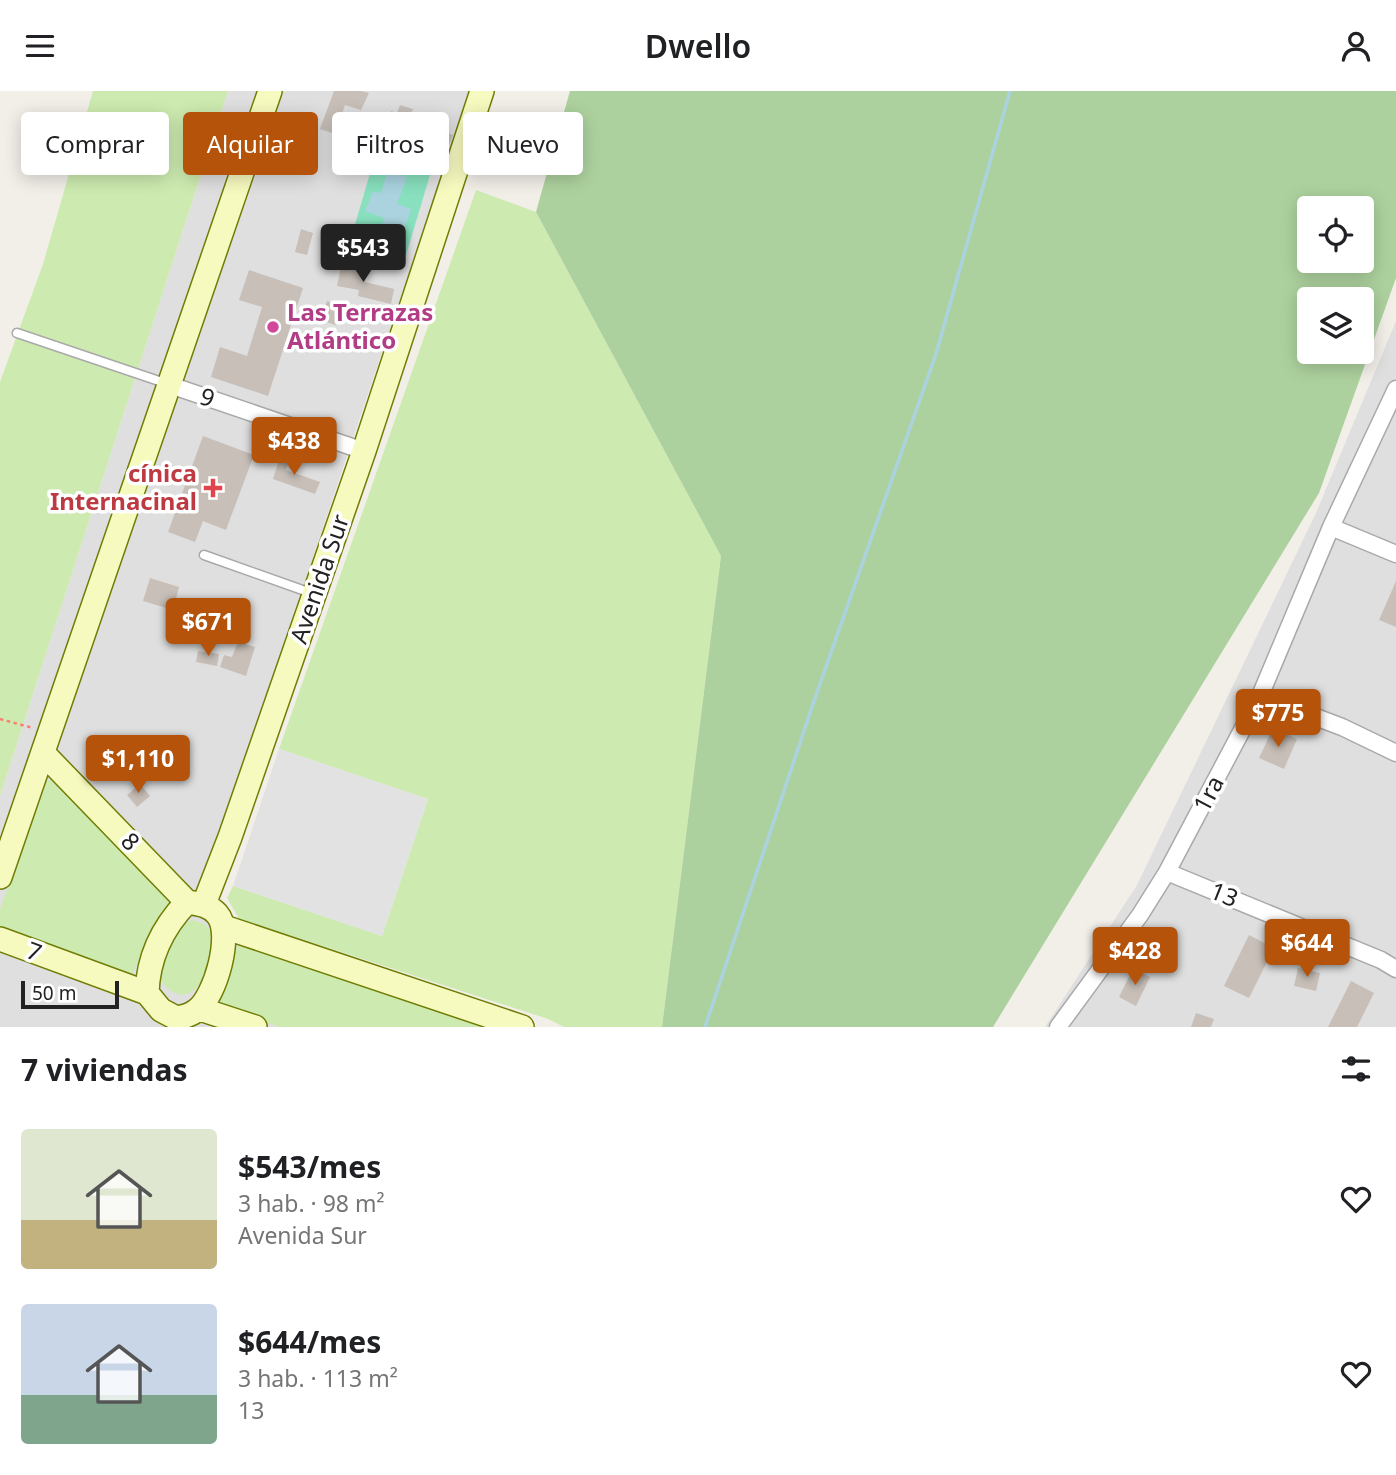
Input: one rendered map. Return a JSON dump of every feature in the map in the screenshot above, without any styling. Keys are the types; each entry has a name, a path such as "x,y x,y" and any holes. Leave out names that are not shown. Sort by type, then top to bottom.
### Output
{"street":[{"path":"0,877 270,91"},
{"name":"Avenida Sur","path":"162,1015 148,972 156,947 170,920 196,904 230,838 364,451 482,91"},
{"name":"9","path":"170,385 364,451"},
{"name":"1ra","path":"1058,1027 1140,915 1167,872 1260,697 1331,527 1396,389"},
{"path":"1331,527 1396,554"},
{"path":"1260,697 1342,727 1396,753"},
{"name":"8","path":"46,742 196,904"},
{"name":"13","path":"1167,872 1381,960 1396,969"},
{"path":"162,1015 188,1016 200,1009 214,983 223,953 224,927 218,915 196,904"},
{"path":"224,927 522,1027"},
{"name":"7","path":"0,939 162,1015"},
{"path":"200,1009 255,1027"}],"lane":[{"path":"18,333 170,385"},
{"path":"204,555 314,594"}],"path":[{"path":"0,719 46,742"}],"shaded area":[{"path":"228,91 470,91 449,153 449,112 332,112 332,175 442,175 201,890 228,925 506,1027 0,1027 0,796 201,175 318,175 318,112 221,112"},
{"path":"1396,321 1396,1027 1045,1027 1137,885 1316,513"},
{"path":"279,749 428,799 382,936 233,886"}],"green space":[{"path":"93,91 228,91 221,112 183,112 183,175 201,175 0,796 0,382 43,264 69,175 169,175 169,112 87,112"},
{"path":"570,91 1396,91 1396,278 1374,339 1374,287 1297,287 1297,364 1365,364 1319,493 993,1027 662,1027 721,556 536,212 546,175 583,175 583,112 564,112"},
{"path":"370,175 430,175 406,255 387,250 382,256 373,252 354,228"},
{"path":"476,190 536,212 721,556 662,1027 564,1027 548,1019 239,919 227,898 233,886 382,936 428,799 279,749"},
{"path":"52,778 60,781 170,903 151,933 133,973 125,977 3,932 0,928 0,909 46,782"},
{"path":"192,920 205,925 210,931 213,955 209,969 194,990 184,994 173,992 162,982 160,967 167,947 179,929"},
{"path":"239,945 484,1027 280,1027 216,1006 230,973 232,951"}],"water":[{"path":"386,175 407,177 397,204 411,209 402,235 381,228 384,218 365,211 373,191 381,193"}],"building":[{"path":"334,91 369,93 361,110 345,105 343,112 332,112 332,133 320,129"},
{"path":"400,105 413,109 412,112 397,112"},
{"path":"301,229 313,233 307,255 295,252"},
{"path":"342,262 368,268 365,282 394,289 391,304 358,296 359,290 337,286"},
{"name":"Las Terrazas Atlántico","path":"249,270 303,288 268,396 211,377 220,347 247,356 262,307 239,300"},
{"path":"327,301 343,306 336,325 320,320"},
{"name":"cínica Internacinal","path":"203,436 254,455 226,530 203,521 195,542 168,532"},
{"path":"281,454 290,458 286,470 320,482 315,494 273,479"},
{"path":"150,578 179,587 173,610 143,601"},
{"path":"1396,581 1396,627 1379,620"},
{"path":"190,599 206,604 199,625 183,619"},
{"path":"238,642 255,647 246,676 220,667 224,655 232,657"},
{"path":"198,651 219,654 217,666 196,662"},
{"path":"1273,728 1297,739 1284,769 1259,758"},
{"path":"140,784 150,796 137,807 127,795"},
{"path":"1249,935 1274,948 1249,998 1224,986"},
{"path":"1298,968 1320,973 1316,991 1294,986"},
{"path":"1133,969 1150,977 1136,1006 1119,997"},
{"path":"1351,981 1374,993 1357,1027 1328,1027"},
{"path":"1196,1013 1214,1019 1211,1027 1191,1027"}],"waterway":[{"path":"705,1027 814,701 936,354 1010,91"}],"place":[{"name":"Las Terrazas Atlántico","path":"273,327"},
{"name":"cínica Internacinal","path":"213,488"}]}
